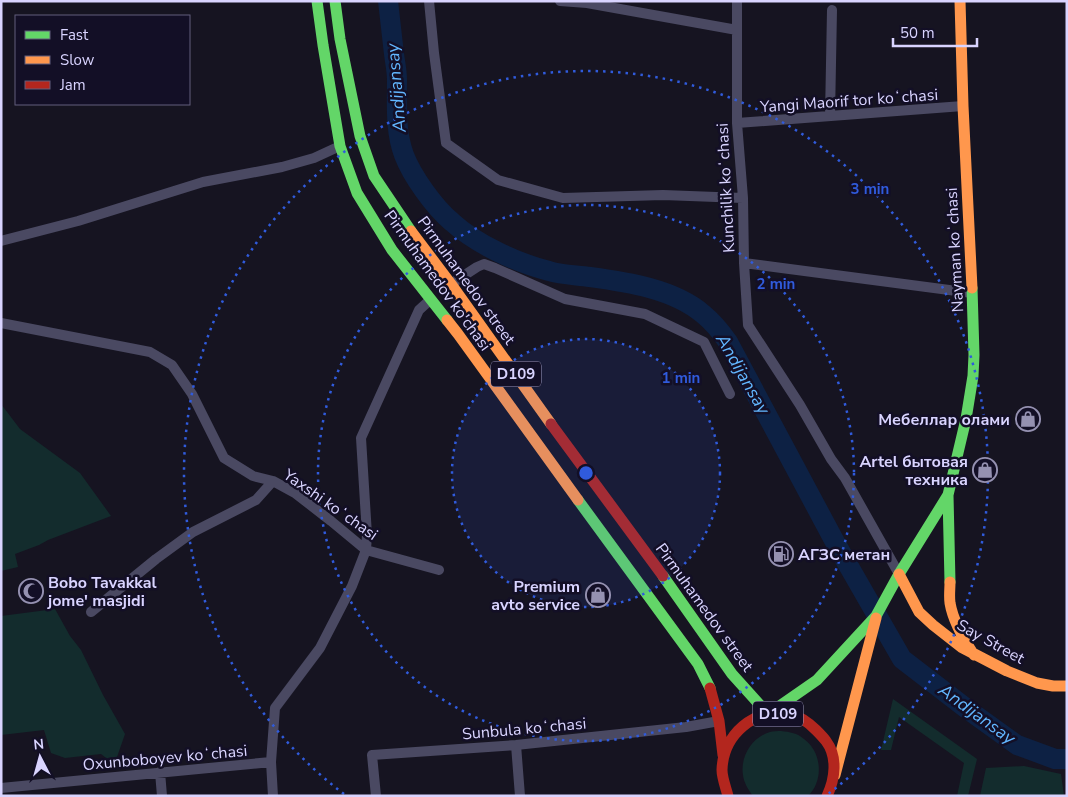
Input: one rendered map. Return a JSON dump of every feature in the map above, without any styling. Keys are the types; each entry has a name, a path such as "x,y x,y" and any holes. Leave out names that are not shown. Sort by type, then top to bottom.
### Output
{"main road":[{"name":"Pirmuhamedov ko'chasi","path":"317,1 340,146 357,193 392,250 458,334 698,664 711,690 718,721"},
{"name":"Pirmuhamedov street","path":"335,1 340,39 360,136 374,176 413,235 670,585 732,674 768,714"},
{"name":"Nayman koʻchasi","path":"948,495 966,419 973,376 974,334 960,1"},
{"path":"768,714 817,680 876,616 899,574 948,495"},
{"path":"948,495 950,602 958,630 974,655"},
{"name":"Say Street","path":"899,574 919,612 948,638 974,655 1007,671 1037,683 1067,686"},
{"path":"830,792 876,616"},
{"name":"D109","path":"728,796 723,784 721,769 723,755 729,740 739,728 752,719 768,714 796,716 820,731 830,747 835,766 830,792"},
{"name":"D109","path":"718,721 723,755"}],"street":[{"path":"429,1 446,142 498,180 563,198 663,195 743,198"},
{"path":"560,1 587,3 738,30"},
{"name":"Kunchilik koʻchasi","path":"737,1 737,123 743,198 744,263 972,293"},
{"path":"830,116 832,10"},
{"name":"Yangi Maorif tor koʻchasi","path":"737,123 963,106"},
{"path":"1,241 203,182 282,167 314,158 340,146"},
{"path":"744,263 748,325 800,405 831,459 845,478 899,574"},
{"path":"450,284 484,264 565,300 644,314 704,342 730,394"},
{"name":"Oxunboboyev koʻchasi","path":"273,796 271,762 275,708 320,648 352,586 366,550 367,536 361,438 419,310 430,300"},
{"name":"Yaxshi koʻchasi","path":"1,323 150,352 172,365 192,394 224,458 253,476 273,481 302,499 366,550 439,570"},
{"path":"91,612 156,559 193,532 256,500 273,481"},
{"name":"Sunbula koʻchasi","path":"376,796 372,755 516,745 686,727 718,721"},
{"path":"516,745 520,796"},
{"name":"Oxunboboyev koʻchasi","path":"1,788 271,762"},
{"path":"160,772 162,796"}],"green space":[{"path":"1,404 20,429 80,473 111,516 15,554 18,567 1,571"},
{"path":"55,609 70,636 81,650 125,734 117,757 110,761 101,754 65,758 51,753 44,730 1,735 1,616"},
{"path":"893,699 977,759 968,796 957,796 964,763 899,717 891,750 881,750"},
{"path":"781,731 796,734 810,745 819,767 817,783 808,796 753,796 746,786 744,778 743,761 745,755 758,738 770,732"},
{"path":"1024,766 1061,774 1064,796 980,796 986,768"}],"waterway":[{"name":"Andijansay","path":"388,1 397,73 397,118 401,146 412,172 438,208 452,222 473,238 511,258 554,272 619,281 650,288 678,298 707,317 728,342 836,544 902,659 1017,745 1055,759 1067,759"}],"traffic: fast":[{"path":"317,1 340,146 357,193 392,250 447,320"},
{"path":"335,1 340,39 360,136 374,176 411,231"},
{"path":"950,582 948,495 966,419 973,376 972,288"},
{"path":"768,714 817,680 876,616 899,574 948,495"},
{"path":"578,500 698,664 710,688"},
{"path":"663,576 732,674 768,714"}],"traffic: slow":[{"path":"960,1 972,288"},
{"path":"411,231 551,424"},
{"path":"447,320 578,500"},
{"path":"899,574 919,612 961,647 1007,671 1037,683 1067,686"},
{"path":"950,582 951,610 963,637 974,655"},
{"path":"835,775 876,618"}],"traffic: jam":[{"path":"551,424 663,576"},
{"path":"710,688 719,721 723,755"},
{"path":"728,796 722,770 724,757 734,735 753,719 777,713 790,714 804,720 820,734 830,747 834,768 827,796"}],"place":[{"name":"Мебеллар олами","path":"1028,419"},
{"name":"Artel бытовая техника","path":"985,470"},
{"name":"АГЗС метан","path":"781,554"},
{"name":"Bobo Tavakkal jome' masjidi","path":"31,591"},
{"name":"Premium avto service","path":"598,595"}]}
